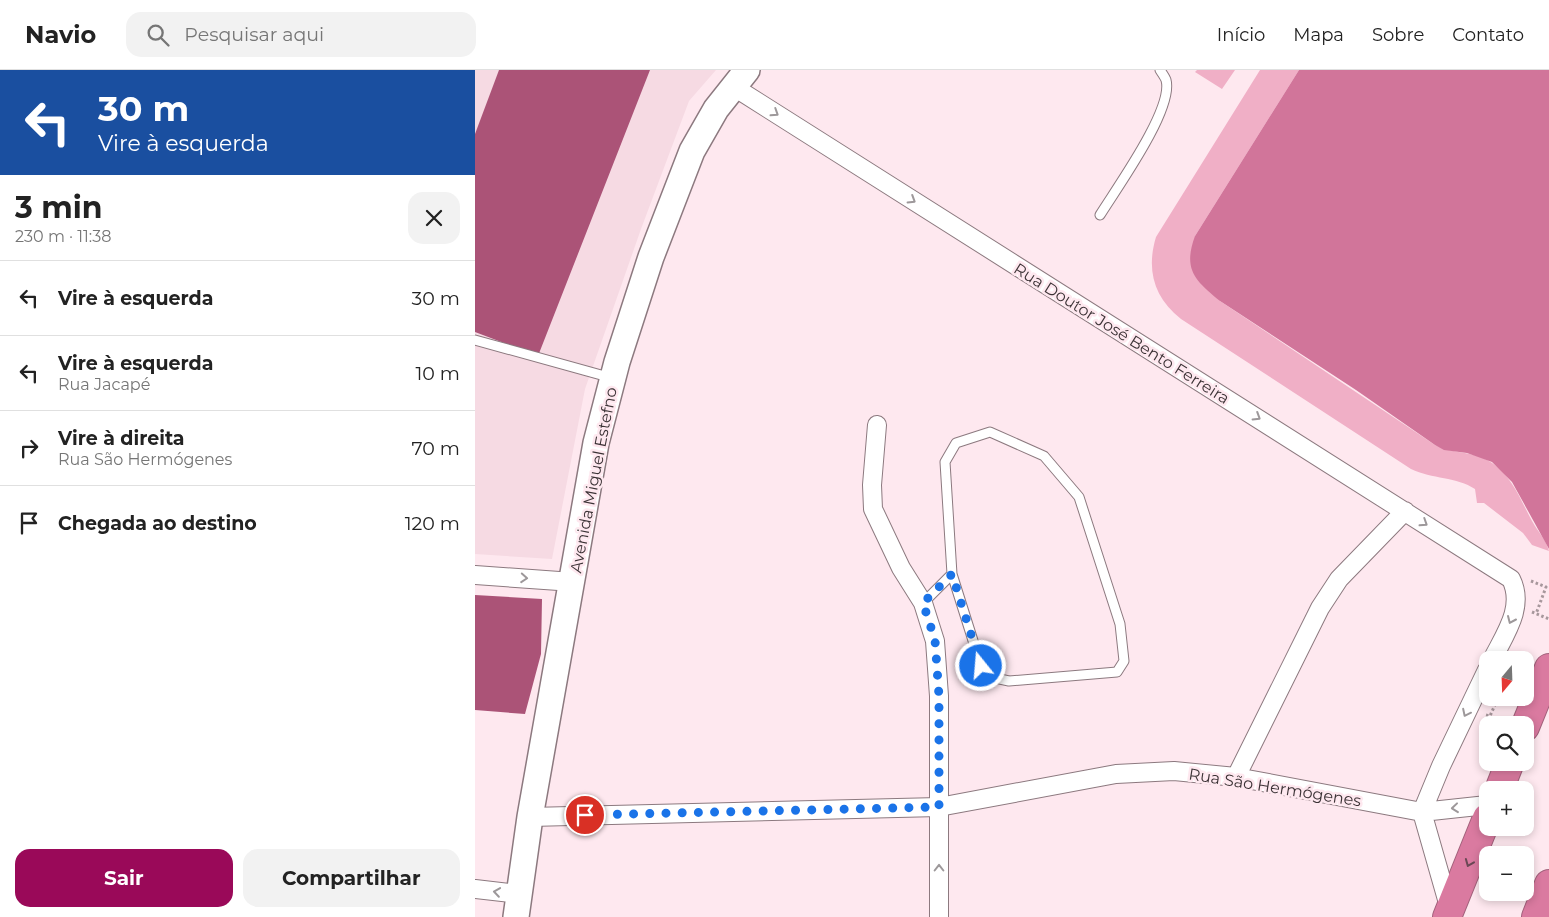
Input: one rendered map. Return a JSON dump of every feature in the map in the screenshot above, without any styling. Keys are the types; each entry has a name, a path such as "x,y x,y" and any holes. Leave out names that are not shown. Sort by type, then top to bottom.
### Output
{"highway":[{"path":"1529,716 1549,668"},
{"path":"1449,914 1480,836"},
{"path":"1536,917 1549,884"}],"main road":[{"name":"Avenida Miguel Estefno","path":"517,906 596,443 613,378 651,257 683,172 705,127 740,78"}],"street":[{"name":"Rua Doutor José Bento Ferreira","path":"740,78 1511,579 1517,591 1517,603 1513,617 1496,651"},
{"path":"877,425 872,486 873,509 901,568 923,603 935,640 939,696 939,917"},
{"path":"1236,778 1321,608 1339,579 1405,511"},
{"path":"475,575 573,582"},
{"path":"1449,914 1422,812 1441,766 1479,687"},
{"name":"Rua São Hermógenes","path":"531,817 939,807 1116,774 1174,771 1236,778 1422,812 1479,806"},
{"path":"475,889 517,906"}],"lane":[{"path":"1100,215 1160,114 1166,81 1160,70"},
{"path":"475,340 613,378"},
{"path":"923,603 952,574 945,462 956,443 990,432 1044,456 1079,497 1120,624 1124,661 1117,672 1009,681 995,678 981,666 952,574"}],"path":[{"path":"1533,581 1546,587 1536,614"},
{"path":"1532,612 1549,619"},
{"path":"1490,716 1494,706"}],"shaded area":[{"path":"475,70 716,70 689,101 641,229 585,389 552,559 475,554"},
{"path":"1197,70 1235,70 1222,89 1195,72"},
{"path":"1260,70 1299,70 1195,236 1220,301 1435,445 1477,456 1492,463 1513,485 1549,551 1532,545 1523,533 1484,503 1477,503 1475,489 1460,482 1427,475 1411,469 1181,319 1164,302 1152,272 1153,249 1156,237"},
{"path":"1299,70 1549,70 1549,549 1512,482 1492,462 1467,453 1444,450 1435,445 1356,390 1220,301 1203,287 1193,273 1190,257 1195,236"}],"building":[{"path":"499,70 650,70 538,356 475,332 475,134"},
{"path":"475,595 542,599 541,654 525,714 475,710"}],"route":[{"path":"585,815 939,807 939,696 935,640 923,603 952,574 981,666"}]}
